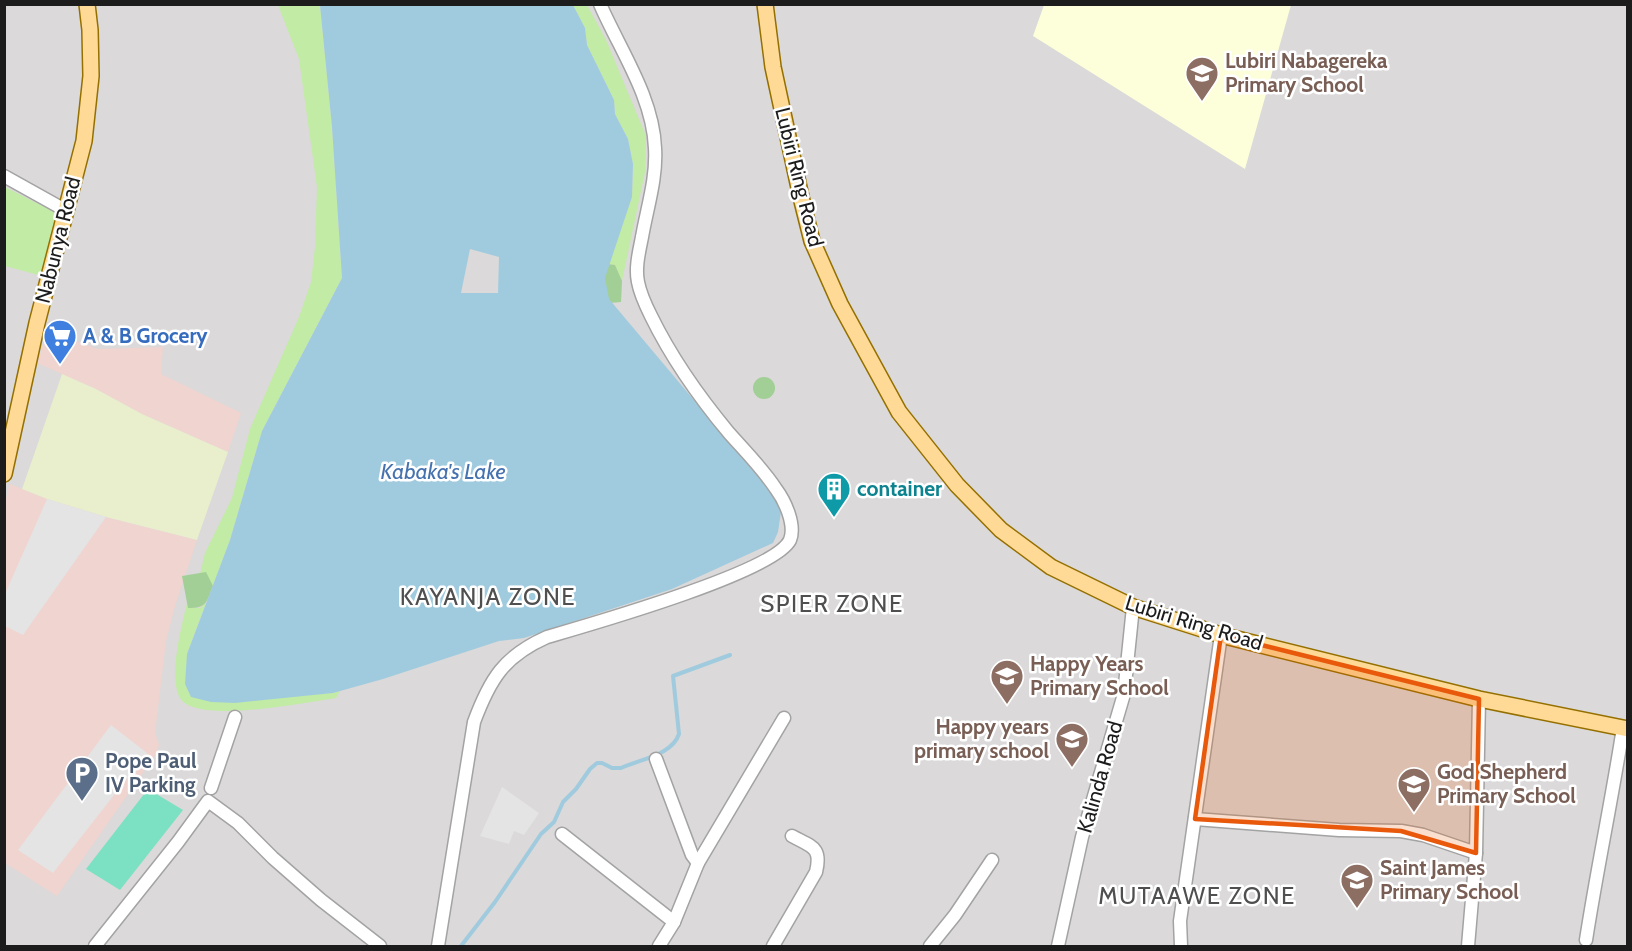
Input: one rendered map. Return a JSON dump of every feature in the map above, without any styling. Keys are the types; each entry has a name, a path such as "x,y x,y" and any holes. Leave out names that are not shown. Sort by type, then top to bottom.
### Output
{"main road":[{"name":"Nabunya Road","path":"4,474 37,323 84,141 91,76 87,4"},
{"name":"Lubiri Ring Road","path":"765,4 773,67 787,140 813,241 840,304 899,412 957,485 1001,530 1051,567 1132,607 1221,635 1479,699 1625,729"}],"street":[{"path":"438,946 474,722 486,691 503,666 530,645 548,637 662,602 768,559 782,549 790,539 792,525 777,489 702,400 677,363 651,316 641,292 638,282 638,259 653,180 655,147 648,113 640,90 600,4"},
{"path":"4,176 65,210"},
{"name":"Kalinda Road","path":"1058,946 1082,837 1124,693 1132,607"},
{"path":"1181,946 1180,921 1221,635"},
{"path":"1468,946 1476,853 1479,699"},
{"path":"211,788 235,717"},
{"path":"659,946 674,922 698,864 784,718"},
{"path":"1586,940 1596,872 1625,729"},
{"path":"656,759 692,855 698,864"},
{"path":"95,946 208,801 238,823 273,858 321,900 380,946"},
{"path":"1195,819 1339,830 1401,831 1423,835 1476,853"},
{"path":"562,834 674,922"},
{"path":"773,946 816,872 819,860 819,854 815,850 792,836"},
{"path":"930,946 955,915 992,860"}],"highlighted area":[{"path":"1221,635 1479,699 1476,853 1401,831 1195,819"}],"shaded area":[{"path":"5,5 1627,5 1627,946 5,946"},
{"name":"Lubiri Nabagereka Primary School","path":"1044,5 1291,5 1245,169 1033,36"},
{"path":"48,330 97,349 163,347 161,374 241,413 228,452 142,414 96,389 37,363"},
{"path":"62,374 142,414 228,452 197,540 106,517 22,489"},
{"path":"10,484 47,499 106,517 197,540 166,641 155,733 159,745 156,754 57,896 5,863 4,506"},
{"path":"47,499 106,517 23,635 5,626 5,594"},
{"name":"Pope Paul IV Parking","path":"111,725 147,753 53,873 18,850"},
{"path":"502,787 539,813 524,835 514,831 509,844 480,836"}],"green space":[{"path":"278,5 320,5 332,127 342,278 262,431 230,540 213,586 206,573 200,574 205,553 232,498 250,429 299,317 311,282 315,247 317,187 299,59"},
{"path":"573,5 587,5 606,40 646,136 645,172 622,281 615,265 609,264 632,197 633,164 628,139 615,114 614,100 587,45 585,28"},
{"path":"5,187 56,213 42,276 5,266"},
{"path":"601,263 615,265 622,281 621,302 598,304"},
{"path":"764,377 772,380 775,388 772,396 764,399 756,396 753,388 756,380"},
{"path":"206,572 213,586 207,600 202,606 188,608 182,576"},
{"path":"187,603 188,608 200,608 206,603 187,654 333,693 340,691 336,698 253,710 207,710 190,706 180,698 175,677 179,637"},
{"path":"148,789 183,810 120,890 86,869"}],"water":[{"name":"Kabaka's Lake","path":"320,5 573,5 585,28 587,45 614,100 615,114 628,139 633,164 632,197 605,278 609,299 782,505 778,532 773,543 672,589 524,638 499,641 333,693 235,703 211,702 191,697 185,684 187,654 230,540 262,431 342,278 332,127","holes":["470,249 499,257 498,293 461,293"]}],"waterway":[{"path":"461,946 495,902 541,834 554,822 563,802 576,789 590,769 597,763 612,768 621,768 655,756 675,741 679,734 673,676 730,655"}],"place":[{"name":"Lubiri Nabagereka Primary School","path":"1202,102"},
{"name":"A & B Grocery","path":"60,365"},
{"name":"container","path":"834,518"},
{"name":"Happy Years Primary School","path":"1007,705"},
{"name":"Happy years primary school","path":"1072,768"},
{"name":"Pope Paul IV Parking","path":"82,802"},
{"name":"God Shepherd Primary School","path":"1414,813"},
{"name":"Saint James Primary School","path":"1357,909"}],"district":[{"name":"KAYANJA ZONE","path":"488,597"},
{"name":"SPIER ZONE","path":"832,604"},
{"name":"MUTAAWE ZONE","path":"1197,896"}]}
